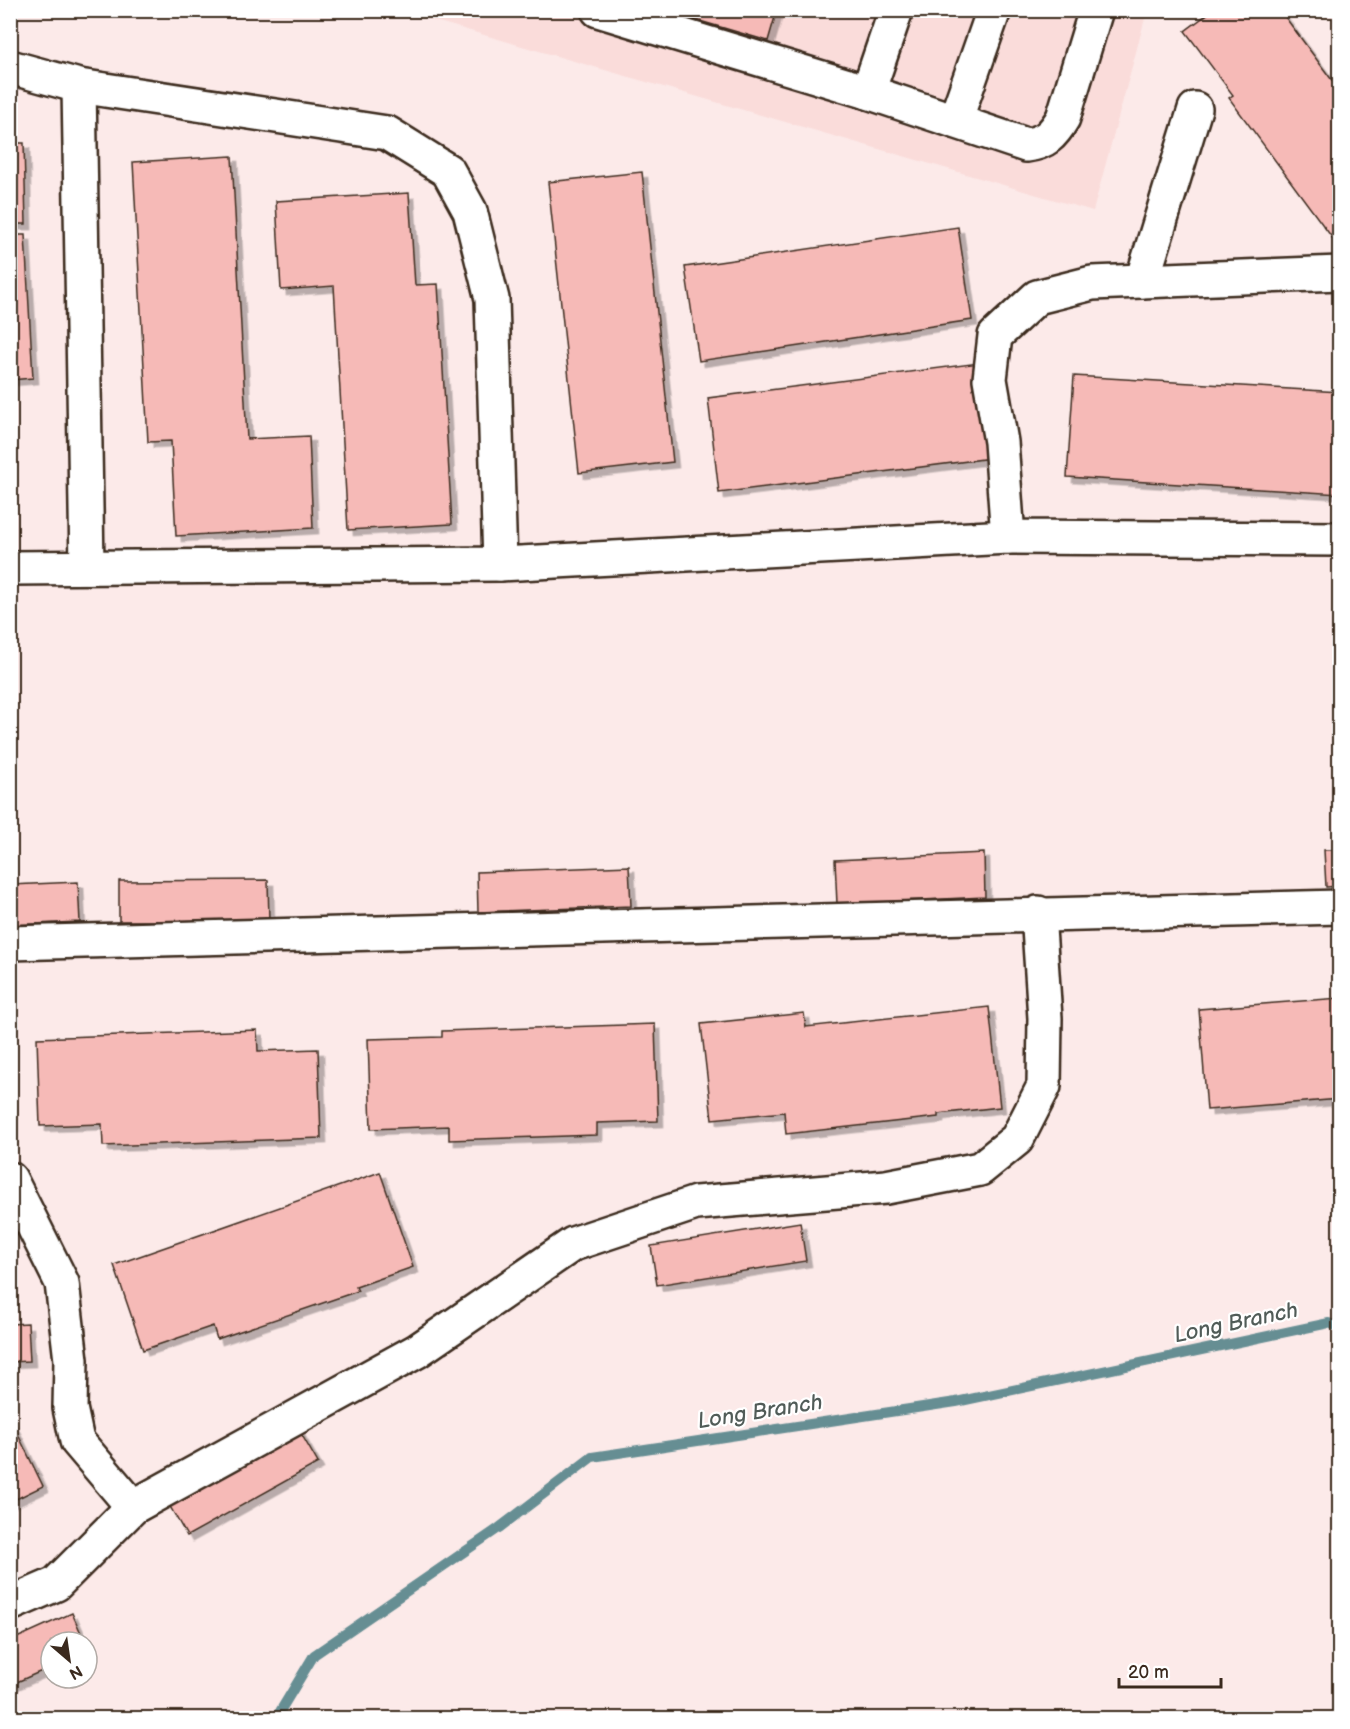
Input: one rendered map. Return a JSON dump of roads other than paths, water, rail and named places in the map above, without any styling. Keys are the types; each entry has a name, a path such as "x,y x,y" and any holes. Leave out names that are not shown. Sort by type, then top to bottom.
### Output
{"lane":[{"path":"598,10 868,92 1026,145 1041,144 1054,133 1063,118 1096,10"},
{"path":"868,92 896,10"},
{"path":"955,122 994,10"},
{"path":"10,67 79,86 387,133 448,171 470,211 492,298 500,564"},
{"path":"79,86 87,567"},
{"path":"1142,280 1195,109"},
{"path":"1008,537 1001,442 990,380 995,336 1037,297 1092,283 1340,273"},
{"path":"10,568 500,564 1008,537 1340,539"},
{"path":"10,943 1038,913 1340,907"},
{"path":"10,1605 56,1584 133,1507 417,1350 573,1244 696,1203 886,1187 980,1168 1017,1139 1044,1086 1045,1018 1038,913"},
{"path":"10,1179 62,1283 71,1360 70,1408 77,1441 133,1507"}],"waterway":[{"name":"Long Branch","path":"276,1718 314,1655 499,1528 592,1457 956,1402 1329,1323 1340,1328"}]}
